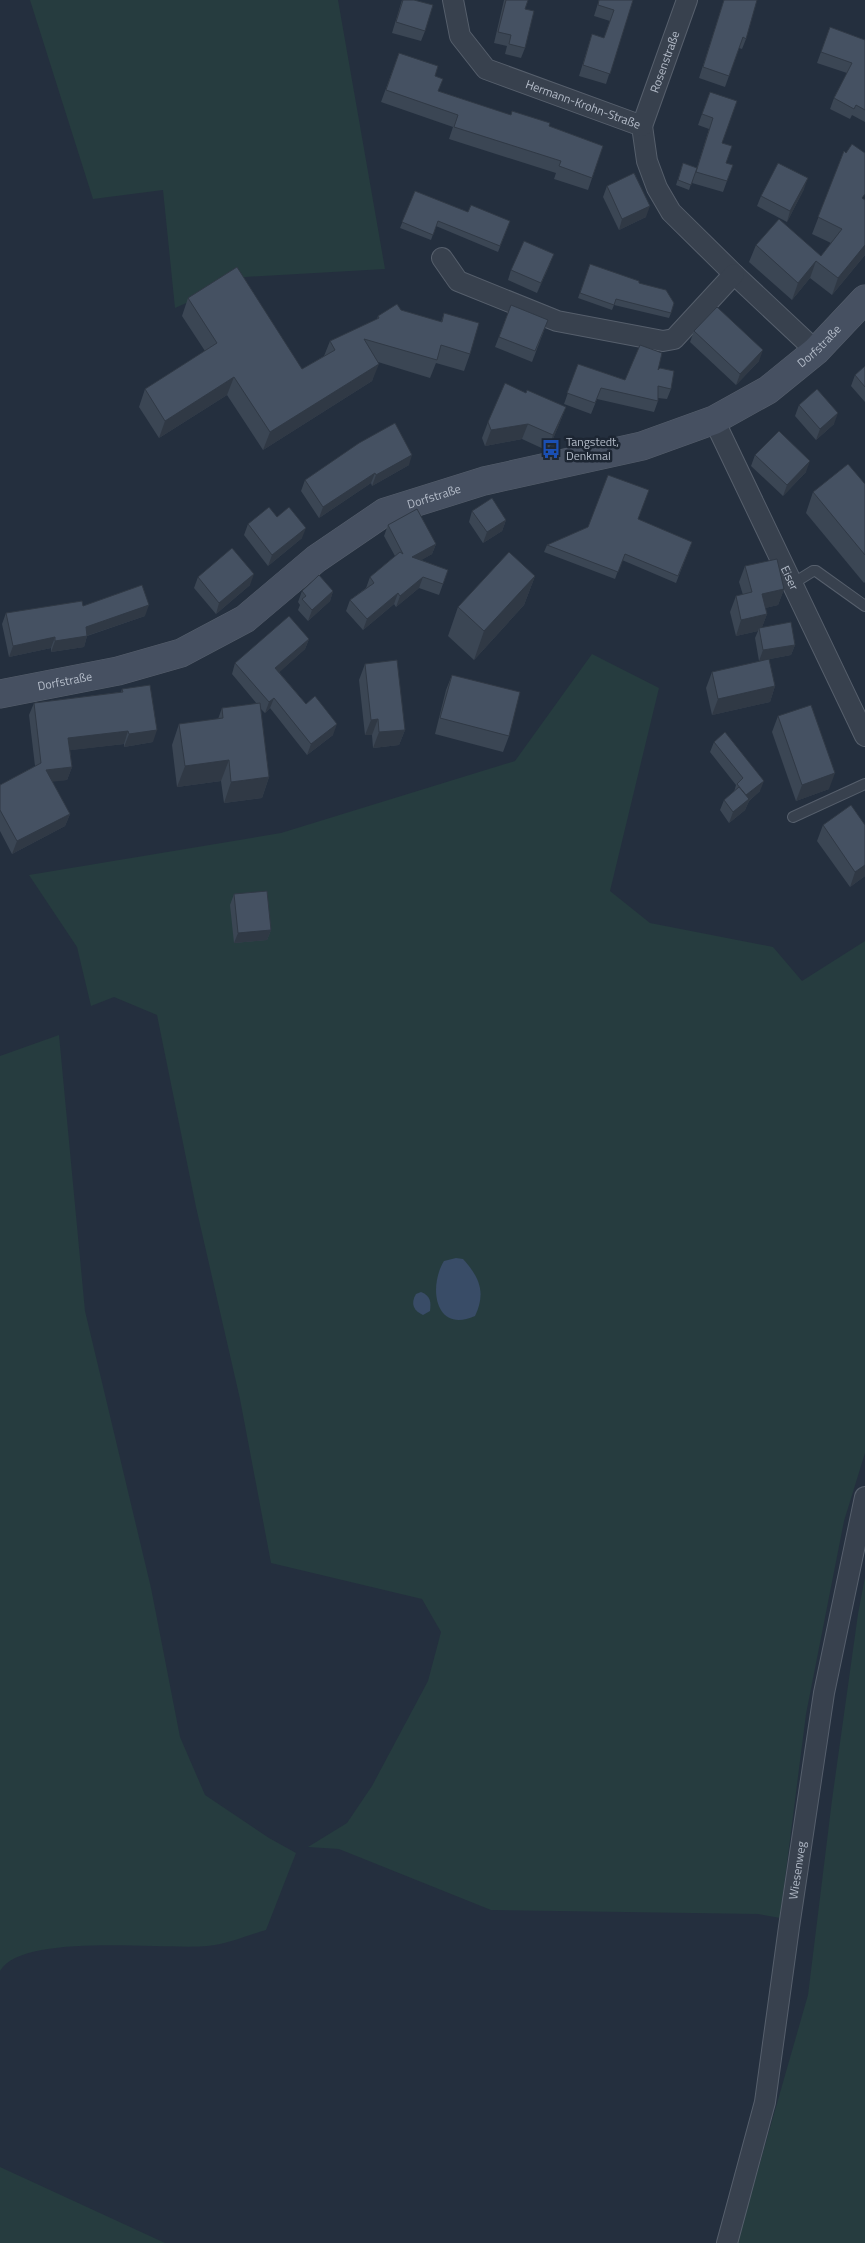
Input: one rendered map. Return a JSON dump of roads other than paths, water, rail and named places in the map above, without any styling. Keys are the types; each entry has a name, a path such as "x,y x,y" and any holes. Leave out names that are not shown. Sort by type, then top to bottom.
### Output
{"main road":[{"name":"Dorfstraße","path":"0,694 118,672 181,653 245,619 316,559 385,512 484,481 642,446 714,420 768,390 816,351 865,298"}],"street":[{"name":"Hermann-Krohn-Straße","path":"453,0 460,36 486,70 642,126 647,161 657,188 671,212 816,351"},
{"name":"Rosenstraße","path":"642,126 687,0"},
{"path":"442,258 458,280 557,321 663,341 674,339 734,274"},
{"name":"Eiser","path":"714,420 865,736"},
{"name":"Wiesenweg","path":"728,2243 765,2102 824,1693 865,1497"}],"lane":[{"path":"792,584 816,571 865,606"},
{"path":"793,818 865,784"}],"water":[{"path":"456,1258 463,1259 474,1273 481,1293 475,1316 462,1320 451,1319 443,1313 438,1305 436,1295 436,1283 444,1261"},
{"path":"421,1292 429,1297 430,1302 430,1311 423,1315 415,1309 413,1304 416,1294"}],"place":[{"name":"Tangstedt, Denkmal","path":"551,449"}]}
